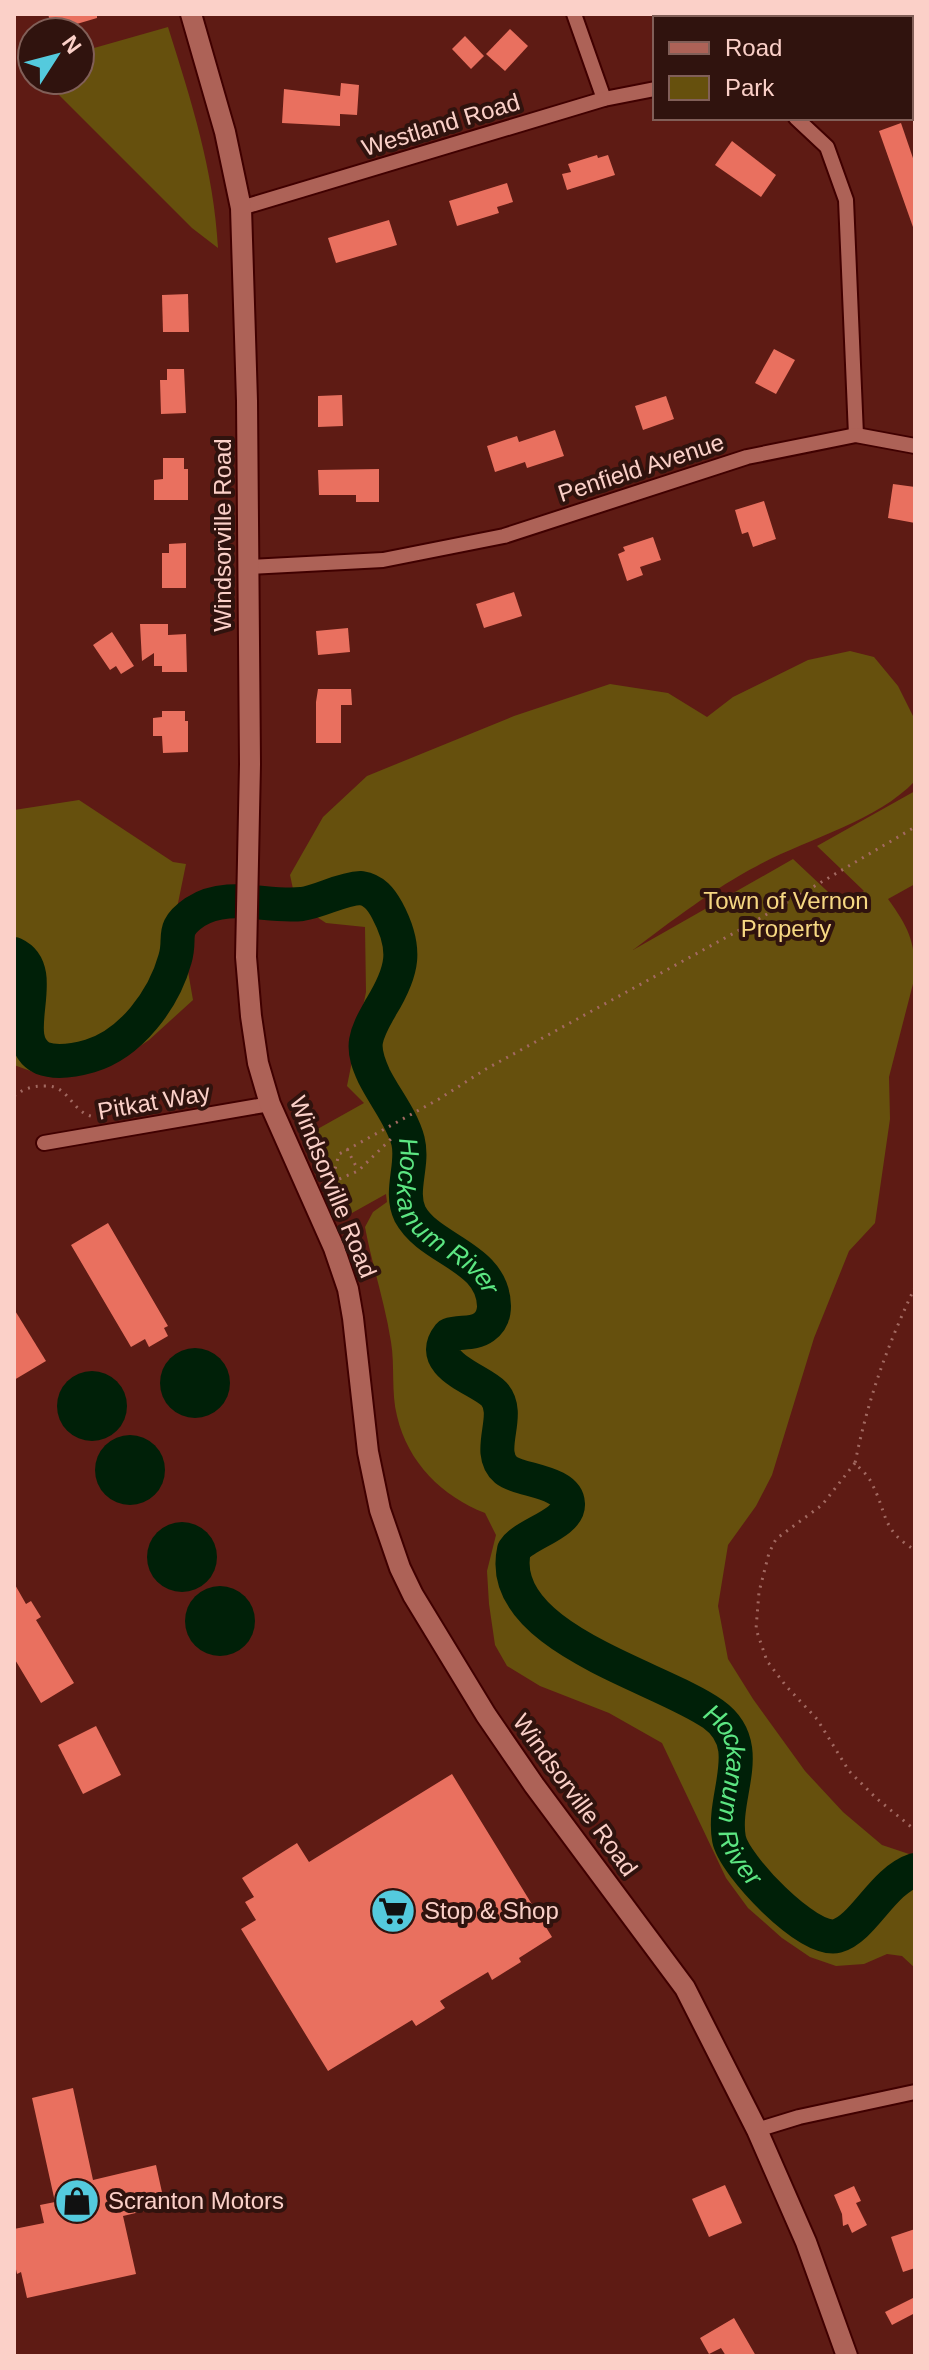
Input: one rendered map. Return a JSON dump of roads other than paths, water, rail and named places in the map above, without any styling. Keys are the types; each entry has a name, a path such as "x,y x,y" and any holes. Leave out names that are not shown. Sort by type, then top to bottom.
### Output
{"main road":[{"name":"Windsorville Road","path":"191,14 225,132 241,208 249,567 247,922 251,1016 258,1063 270,1104 334,1248 348,1289 368,1452 380,1510 406,1581 486,1715 534,1785 685,1988 757,2130 806,2242 847,2356"}],"street":[{"path":"574,14 604,99"},
{"name":"Westland Road","path":"241,208 604,99 653,89"},
{"path":"798,120 827,147 846,200 856,435"},
{"name":"Penfield Avenue","path":"249,567 383,560 504,536 747,457 856,435 915,446"},
{"name":"Pitkat Way","path":"44,1143 270,1104"},
{"path":"757,2130 799,2117 915,2092"}],"waterway":[{"name":"Hockanum River","path":"14,954 25,963 29,975 27,1036 32,1049 48,1060 73,1060 105,1050 132,1031 144,1018 170,974 179,929 195,912 221,902 234,901 302,904 361,888 377,896 394,924 400,960 394,982 368,1032 366,1050 374,1076 398,1116 408,1141 407,1205 419,1227 483,1276 491,1289 494,1306 492,1318 484,1327 449,1335 443,1346 444,1355 457,1370 494,1394 499,1403 498,1453 506,1470 552,1486 566,1496 568,1504 566,1511 554,1523 514,1550 515,1580 530,1607 555,1630 586,1650 713,1714 726,1727 736,1756 729,1805 729,1839 744,1866 791,1915 824,1935 837,1936 856,1924 893,1884 915,1870"}],"place":[{"name":"Stop & Shop","path":"393,1911"},
{"name":"Scranton Motors","path":"77,2201"}],"park label":[{"name":"Town of Vernon Property","path":"786,915"}]}
